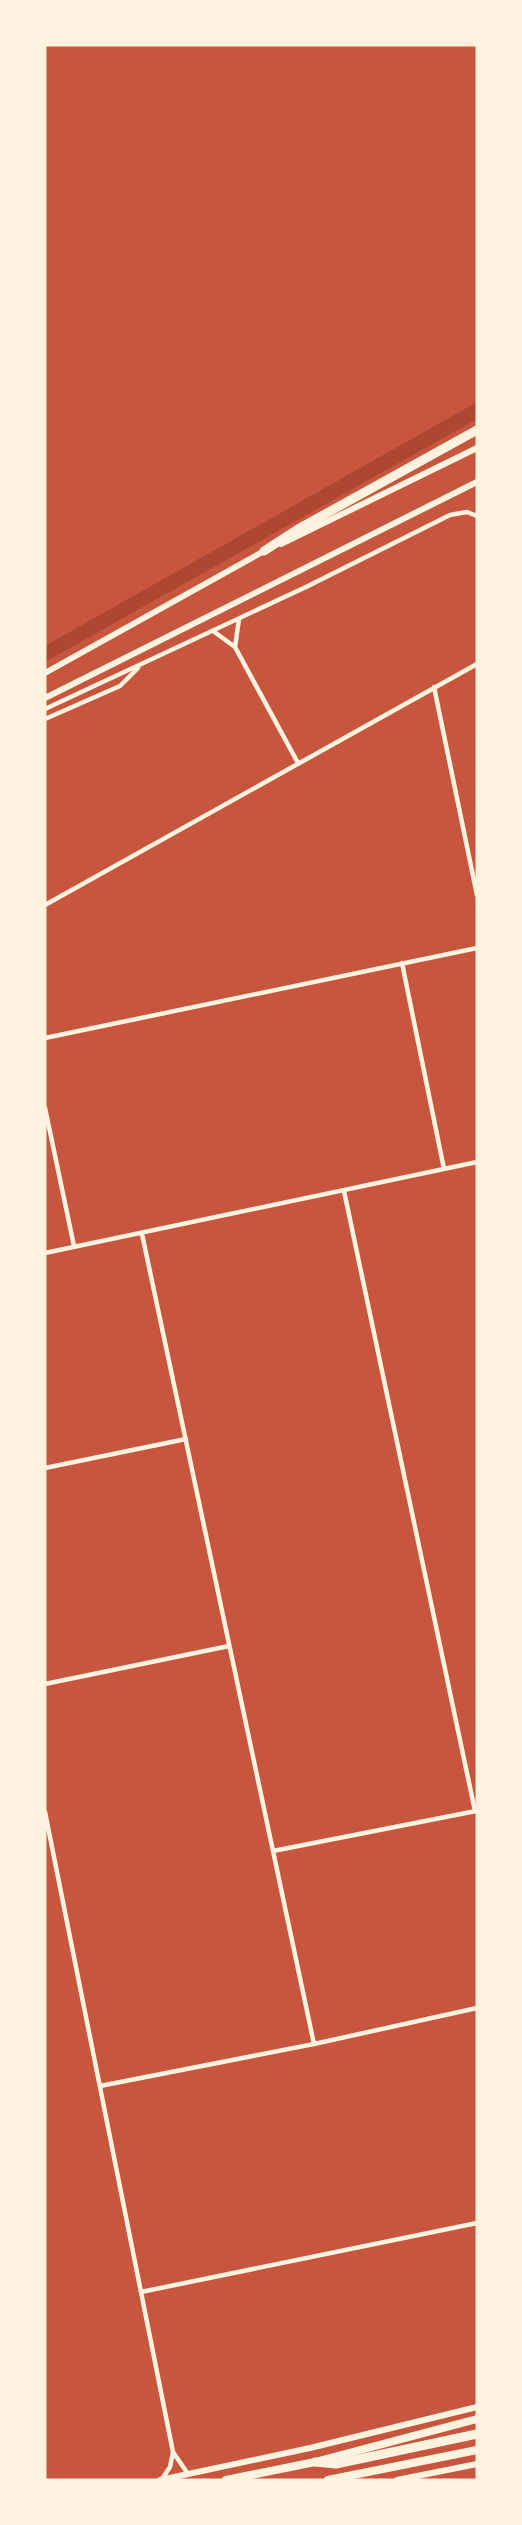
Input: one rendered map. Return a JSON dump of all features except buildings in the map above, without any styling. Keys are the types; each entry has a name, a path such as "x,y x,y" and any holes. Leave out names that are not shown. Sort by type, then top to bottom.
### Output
{"highway":[{"path":"264,550 477,430"},
{"path":"315,2462 336,2464 477,2434"}],"main road":[{"path":"226,2480 315,2462 477,2419"},
{"path":"328,2480 477,2450"}],"street":[{"path":"45,673 264,550 316,528 477,448"},
{"path":"45,698 477,482"},
{"path":"45,709 140,666 450,515 467,512 477,516"},
{"path":"235,647 239,618"},
{"path":"213,631 235,647 298,763"},
{"path":"45,905 477,664"},
{"path":"45,719 120,686 140,666"},
{"path":"434,687 477,895"},
{"path":"45,1038 477,948"},
{"path":"402,963 444,1168"},
{"path":"45,1108 74,1246"},
{"path":"45,1252 142,1234 477,1162"},
{"path":"273,1851 476,1811 344,1191"},
{"path":"142,1234 314,2044"},
{"path":"45,1468 186,1439"},
{"path":"45,1684 229,1646"},
{"path":"45,1812 174,2452 188,2474"},
{"path":"100,2086 314,2044 477,2008"},
{"path":"141,2292 477,2223"},
{"path":"161,2480 310,2448 477,2407"},
{"path":"161,2480 170,2467 174,2452"},
{"path":"396,2480 477,2464"}],"shaded area":[{"path":"477,402 477,419 45,662 45,646"}]}
